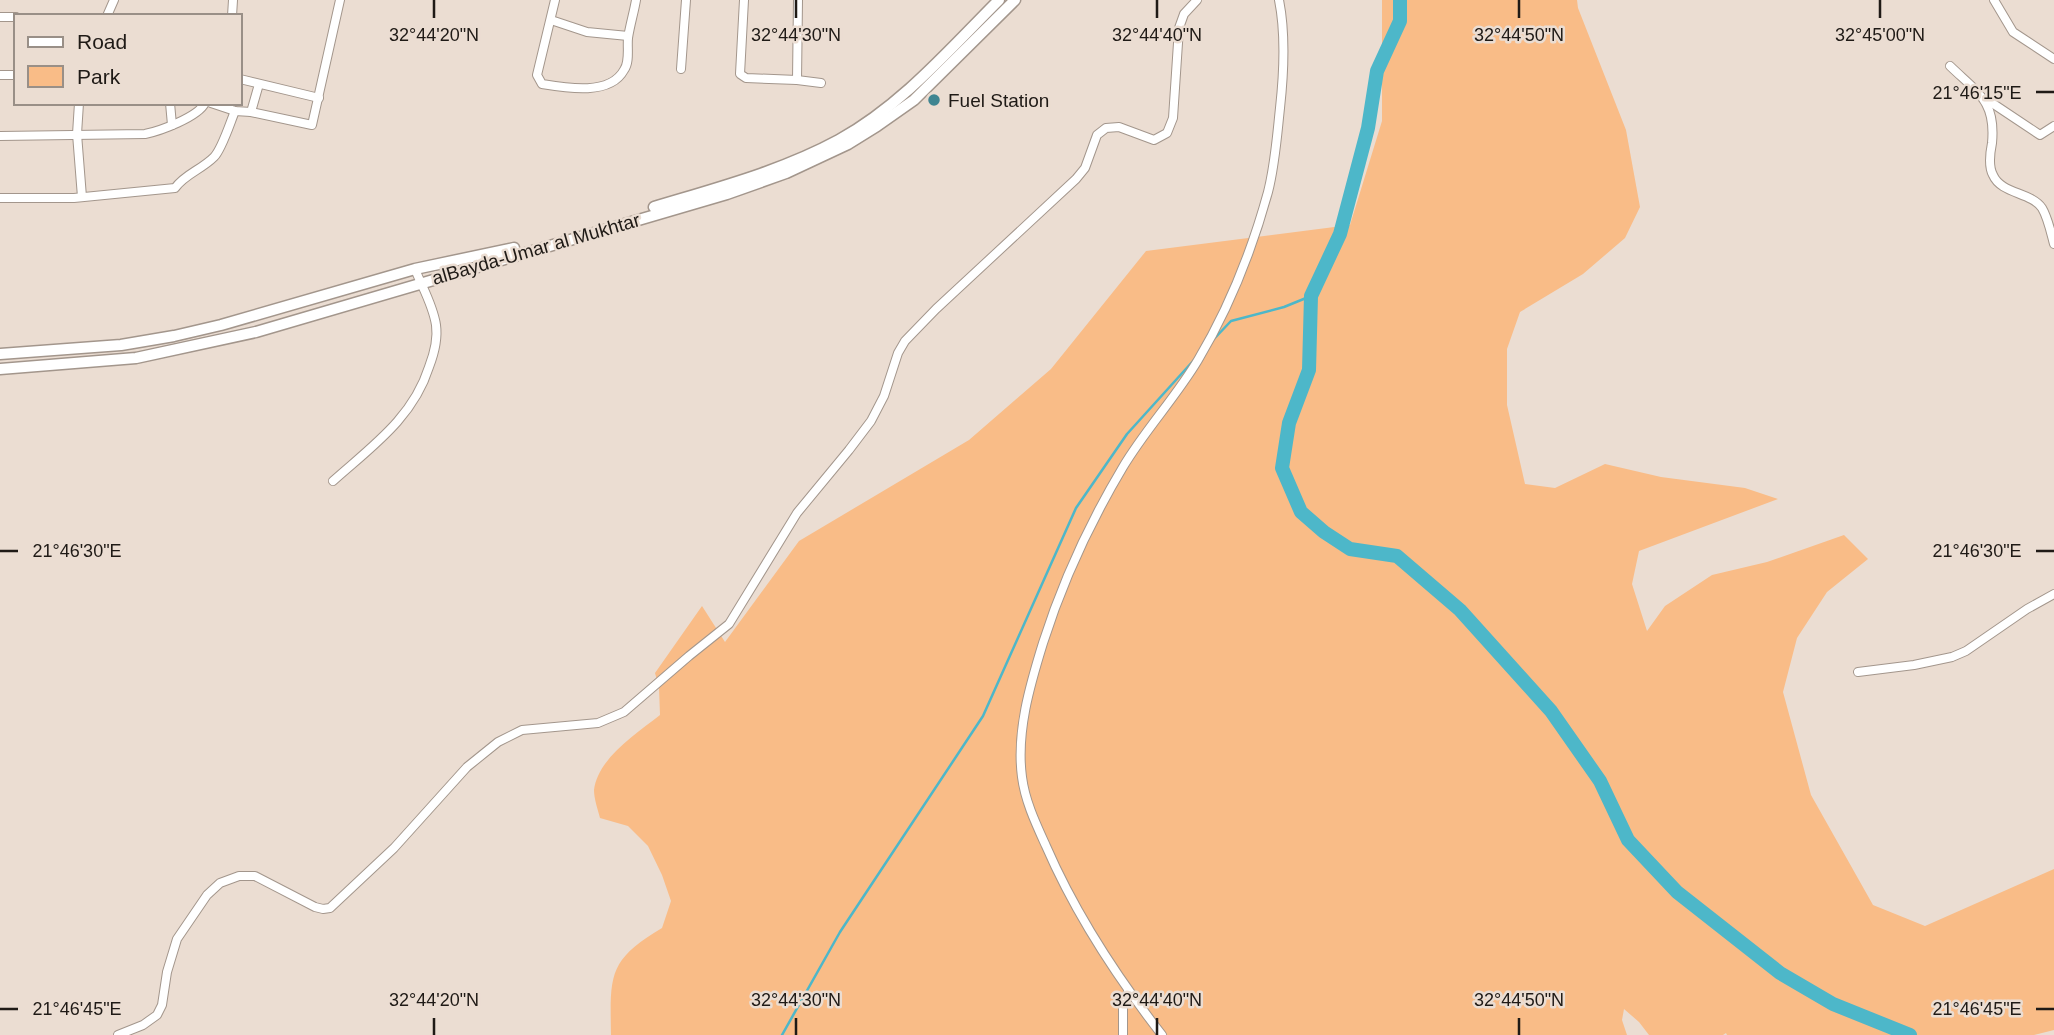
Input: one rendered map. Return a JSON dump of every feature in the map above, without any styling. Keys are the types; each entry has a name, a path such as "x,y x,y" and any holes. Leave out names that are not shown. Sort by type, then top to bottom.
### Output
{"main road":[{"name":"alBayda-Umar al Mukhtar","path":"0,354 121,345 174,336 415,269 533,242 721,187 814,153 861,126 906,92 999,0"},
{"name":"alBayda-Umar al Mukhtar","path":"0,369 136,358 256,332 727,194 786,173 848,144 914,100 1015,0"}],"street":[{"path":"217,105 235,111 251,111 312,125 340,0"},
{"path":"555,0 537,75 542,84 574,88 597,88 623,73 636,0"},
{"path":"681,69 686,0"},
{"path":"744,0 740,74 746,78 821,83"},
{"path":"797,80 798,0"},
{"path":"118,1035 143,1025 157,1014 162,1005 167,972 177,939 207,895 220,883 239,876 255,876 315,907 323,909 336,905 394,848 467,766 498,741 522,730 598,723 624,712 729,624 797,513 871,421 884,396 898,352 905,341 1076,179 1085,167 1097,135 1106,128 1119,127 1154,140 1167,133 1173,118 1179,28 1184,14 1197,0"},
{"path":"1162,1035 1128,992 1079,916 1032,815 1022,777 1021,741 1032,677 1078,548 1124,465 1197,362 1223,314 1251,248 1269,190 1277,138 1284,45 1279,0"},
{"path":"1994,0 2013,32 2054,59"},
{"path":"551,20 587,33 628,36"},
{"path":"1950,66 1980,94 2040,135 2054,126"},
{"path":"242,80 319,98"},
{"path":"251,111 259,84"},
{"path":"1980,94 1990,108 1992,119 1992,174 2004,187 2039,204 2054,244"},
{"path":"79,105 82,197"},
{"path":"170,105 172,125"},
{"path":"0,136 145,134 160,131 201,110 204,105"},
{"path":"0,198 82,197 175,188 183,177 195,172 216,155 235,111"},
{"path":"332,481 394,428 415,400 427,375 435,351 436,329 434,314 415,269"},
{"path":"1858,672 1952,657 1966,651 2054,594"},
{"path":"1123,1035 1123,1008 1128,992"}],"green space":[{"path":"1382,0 1577,0 1626,130 1640,207 1625,238 1583,274 1520,312 1507,349 1507,405 1525,484 1555,488 1605,464 1661,477 1745,488 1778,499 1639,551 1632,584 1647,631 1665,606 1712,575 1767,562 1844,535 1868,559 1827,592 1797,638 1783,692 1811,795 1873,905 1925,926 2054,869 2054,1030 2034,1035 1649,1035 1624,1009 1622,1020 1627,1035 611,1035 612,983 616,971 631,950 662,928 671,901 648,846 628,826 600,818 594,790 597,778 610,757 660,715 659,687 655,673 702,606 725,642 799,541 969,440 1051,369 1146,251 1350,225 1382,121"}],"waterway":[{"path":"1400,0 1400,21 1377,71 1368,128 1340,234 1311,296 1309,370 1289,423 1282,468 1301,512 1324,532 1350,549 1397,556 1460,610 1551,711 1600,781 1628,840 1677,892 1780,973 1833,1004 1910,1035"},
{"path":"1213,340 1231,321 1284,307 1311,296"},
{"path":"782,1035 840,932 983,716 1076,508 1127,434 1194,360"}],"place":[{"name":"Fuel Station","path":"934,100"}]}
